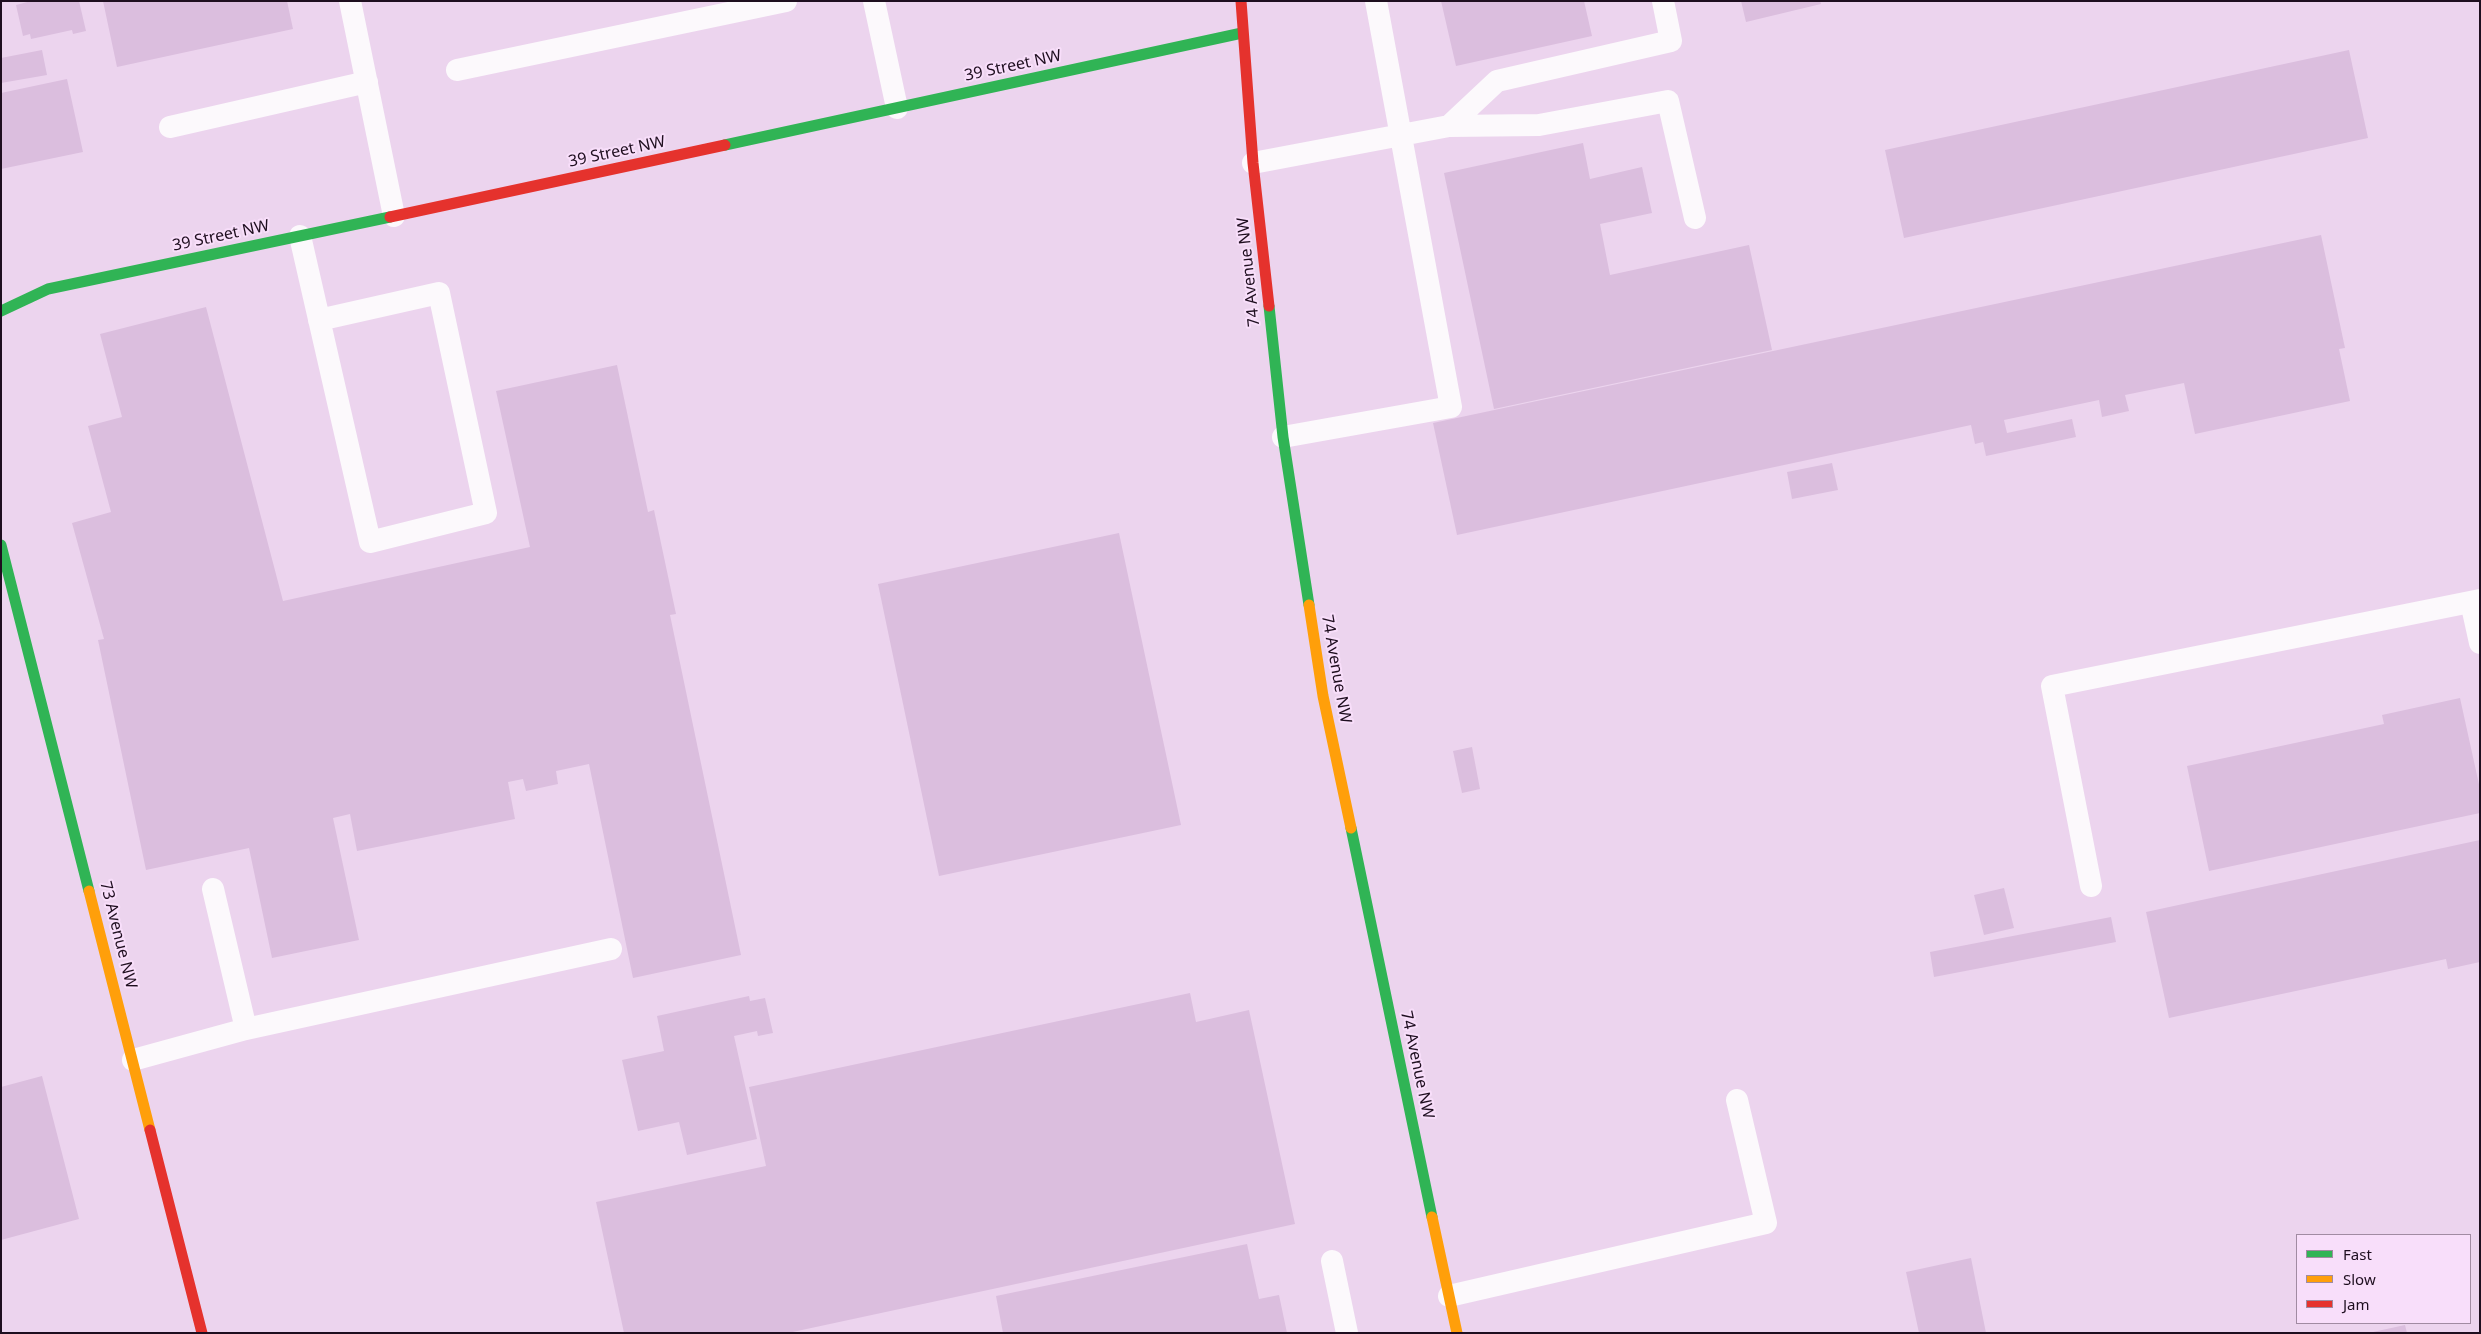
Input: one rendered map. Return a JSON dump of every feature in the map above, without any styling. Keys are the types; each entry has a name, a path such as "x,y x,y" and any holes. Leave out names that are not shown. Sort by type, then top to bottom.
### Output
{"street":[{"name":"74 Avenue NW","path":"1240,1 1253,163 1283,437 1323,696 1457,1333"},
{"name":"39 Street NW","path":"1,312 48,289 1242,33"},
{"name":"73 Avenue NW","path":"1,545 202,1333"}],"lane":[{"path":"350,1 394,216"},
{"path":"457,70 786,1"},
{"path":"874,1 897,108"},
{"path":"1283,437 1452,407 1376,1"},
{"path":"1449,126 1497,81 1671,41 1663,1"},
{"path":"170,127 367,82"},
{"path":"1253,163 1449,126 1539,125 1668,101 1694,218"},
{"path":"300,236 319,320 370,542 486,513 439,293 319,320"},
{"path":"2091,886 2052,686 2475,601 2480,643"},
{"path":"213,889 246,1029"},
{"path":"133,1060 246,1029 611,949"},
{"path":"1449,1296 1766,1224 1737,1100"},
{"path":"1332,1261 1347,1333"}],"building":[{"path":"31,1 79,1 86,31 73,34 72,30 31,39 30,34 23,36 16,5"},
{"path":"103,1 287,1 293,29 117,67"},
{"path":"1441,1 1584,1 1592,36 1456,66"},
{"path":"1741,1 1820,1 1821,4 1746,22"},
{"path":"42,50 47,75 1,83 1,58"},
{"path":"2349,50 2368,138 1904,238 1885,150"},
{"path":"67,79 83,152 1,169 1,93"},
{"path":"1583,143 1590,179 1642,167 1652,213 1600,224 1610,275 1749,245 1772,350 1494,409 1444,173"},
{"path":"2321,235 2345,348 2339,349 2350,401 2195,434 2184,383 2125,395 2129,411 2102,417 2099,400 2004,420 2007,433 2072,419 2076,437 1986,456 1983,442 1975,444 1971,425 1457,535 1433,423"},
{"path":"206,307 283,601 530,547 496,391 617,365 648,512 654,510 676,614 670,615 741,955 633,978 589,764 556,771 558,784 526,791 523,779 508,782 515,819 357,851 350,814 333,818 359,940 272,958 249,848 146,870 98,640 104,639 72,523 111,512 88,426 122,417 100,334"},
{"path":"1832,463 1838,490 1792,499 1787,472"},
{"path":"1119,533 1181,825 939,876 878,584"},
{"path":"2460,698 2480,789 2480,813 2209,871 2187,766 2384,724 2382,715"},
{"path":"1472,747 1480,789 1462,793 1453,751"},
{"path":"2480,840 2480,962 2448,969 2446,959 2169,1018 2146,912"},
{"path":"2004,888 2014,928 1984,935 1974,895"},
{"path":"2111,917 2116,942 1934,977 1930,952"},
{"path":"1190,993 1196,1022 1249,1010 1295,1224 788,1333 624,1333 596,1202 766,1166 749,1087"},
{"path":"749,996 750,1001 765,998 773,1033 758,1036 757,1031 734,1036 757,1139 687,1155 679,1122 638,1131 622,1060 664,1051 657,1016"},
{"path":"42,1076 79,1219 1,1240 1,1087"},
{"path":"1247,1244 1259,1299 1279,1295 1287,1333 1003,1333 996,1296"},
{"path":"1971,1258 1986,1333 1919,1333 1906,1272"},
{"path":"2405,1325 2407,1333 2373,1333 2373,1332"}],"traffic: fast":[{"path":"725,145 1242,33"},
{"path":"1,311 48,289 390,217"},
{"path":"1269,306 1283,437 1309,605"},
{"path":"1,545 89,891"},
{"path":"1351,828 1432,1217"}],"traffic: slow":[{"path":"1309,605 1323,696 1351,828"},
{"path":"89,891 150,1130"},
{"path":"1432,1217 1457,1333"}],"traffic: jam":[{"path":"1241,1 1253,163 1269,306"},
{"path":"390,217 725,145"},
{"path":"150,1130 202,1333"}]}
